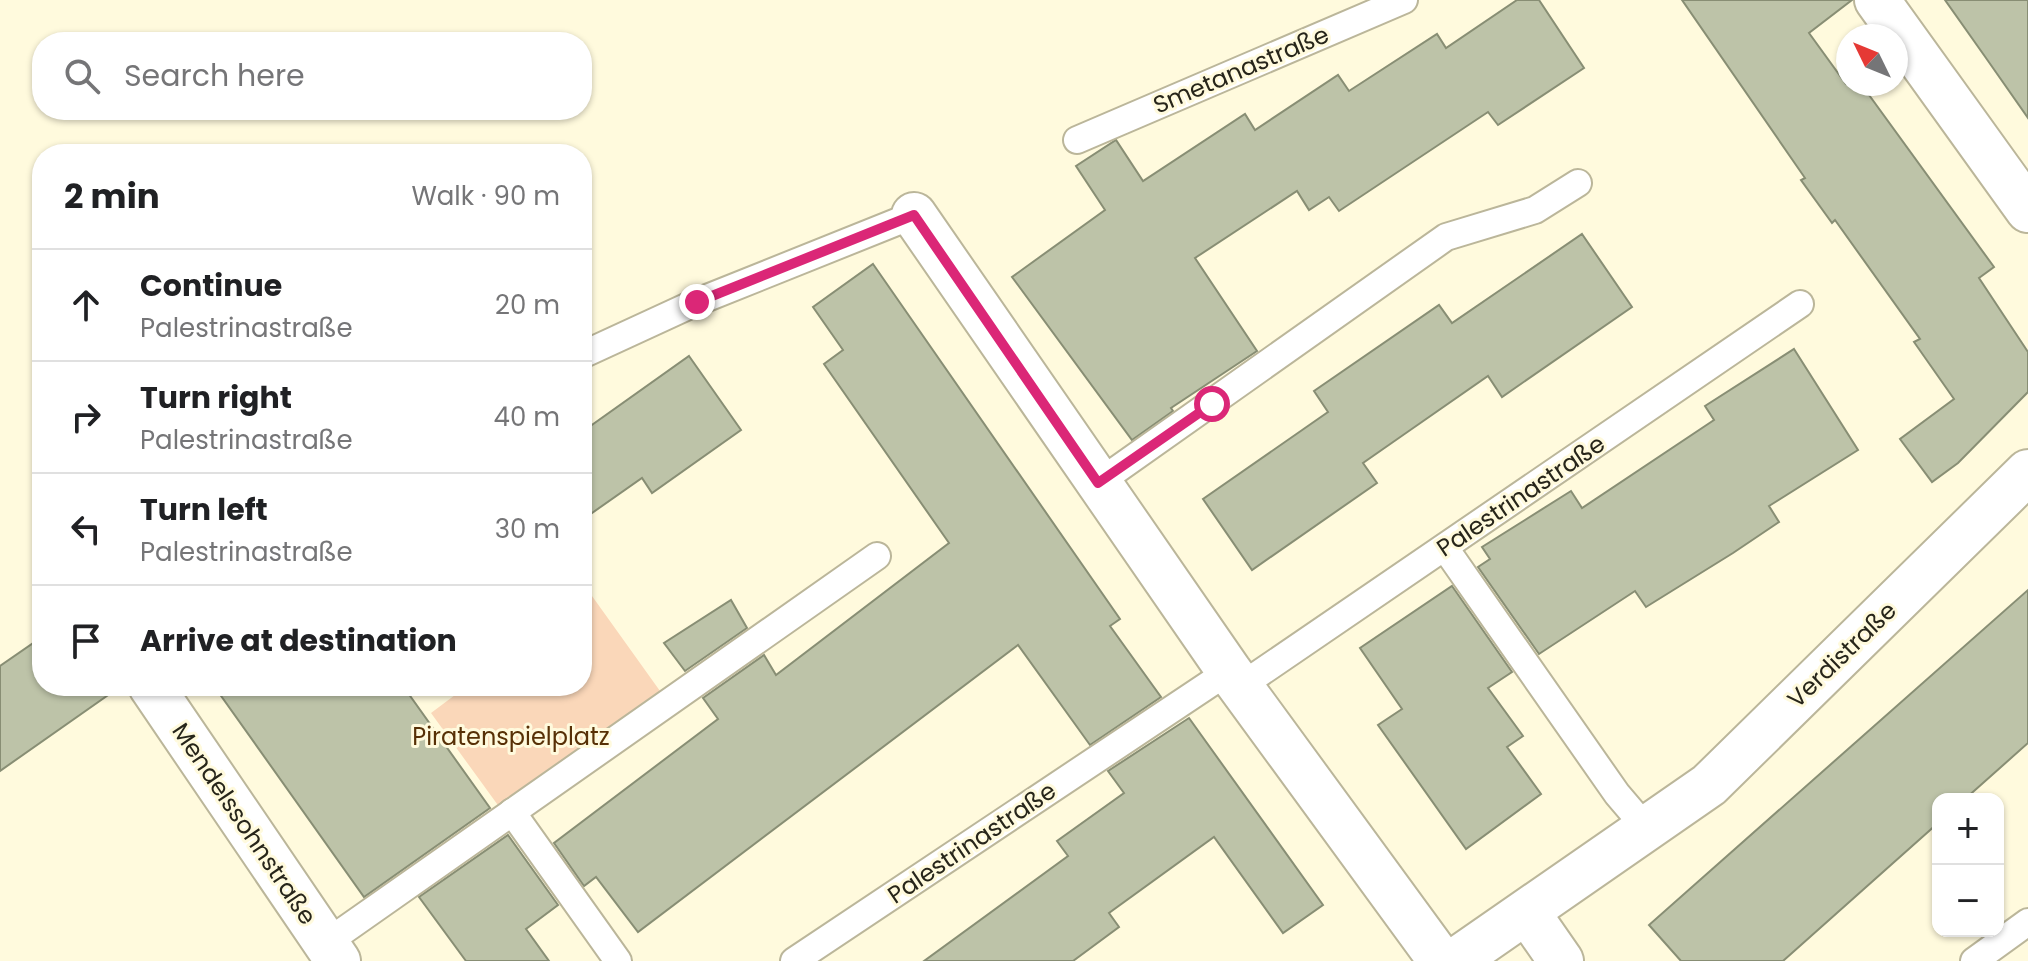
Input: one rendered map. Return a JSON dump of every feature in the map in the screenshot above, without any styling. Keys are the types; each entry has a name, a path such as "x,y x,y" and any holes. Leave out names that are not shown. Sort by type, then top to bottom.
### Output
{"street":[{"path":"1877,0 2028,210"},
{"path":"914,215 1235,678 1441,961"},
{"name":"Verdistraße","path":"1455,961 1709,785 2028,472"},
{"name":"Mendelssohnstraße","path":"158,696 332,952"},
{"path":"1527,912 1561,961"}],"lane":[{"name":"Smetanastraße","path":"1077,140 1404,0"},
{"path":"1098,483 1446,237 1535,210 1578,183"},
{"path":"592,350 697,302 914,215"},
{"name":"Palestrinastraße","path":"794,961 1235,678 1445,548 1800,304"},
{"path":"1445,548 1617,794 1646,828"},
{"path":"332,952 512,812 877,556"},
{"path":"512,812 618,961"},
{"path":"1974,961 2028,922"}],"green space":[{"name":"Piratenspielplatz","path":"592,596 660,691 500,808 431,713 454,696 592,696"}],"building":[{"path":"1517,0 1539,0 1584,68 1498,125 1488,112 1339,211 1329,197 1309,210 1297,191 1195,258 1257,351 1171,408 1173,411 1132,440 1012,277 1105,210 1076,166 1116,140 1143,181 1245,114 1255,130 1338,75 1349,91 1437,34 1446,48"},
{"path":"1682,0 1852,0 1809,33 1836,70 1836,96 1870,96 1994,267 1979,278 2028,352 2028,392 1958,463 1932,482 1900,439 1954,399 1914,342 1920,339 1835,220 1832,223 1801,180 1805,178"},
{"path":"1945,0 2028,0 2028,118 1986,58"},
{"path":"1582,234 1632,307 1502,397 1488,376 1363,463 1377,483 1252,570 1203,499 1328,412 1314,391 1439,305 1452,323"},
{"path":"873,264 1120,619 1110,626 1161,697 1090,745 1018,645 638,932 596,877 584,886 554,843 718,719 703,698 764,655 776,675 949,543 824,364 843,350 813,307"},
{"path":"1794,349 1858,450 1769,506 1779,522 1733,553 1646,607 1635,591 1539,654 1478,567 1490,559 1482,547 1571,491 1582,508 1714,420 1705,406"},
{"path":"689,356 741,430 652,493 642,478 592,513 592,425"},
{"path":"1452,586 1512,672 1488,688 1523,736 1507,747 1541,794 1466,849 1378,725 1402,709 1360,648"},
{"path":"2028,590 2028,743 1972,793 1932,793 1932,828 1783,961 1681,961 1649,925"},
{"path":"731,600 747,628 685,671 664,643"},
{"path":"32,644 32,696 107,696 0,771 0,666"},
{"path":"221,696 410,696 490,808 364,897"},
{"path":"1189,718 1323,905 1283,933 1214,837 1109,913 1119,927 1073,961 924,961 1068,856 1057,841 1124,793 1108,771"},
{"path":"508,835 558,905 526,929 549,961 466,961 419,897"}],"route":[{"path":"697,302 914,215 1098,483 1212,404"}]}
